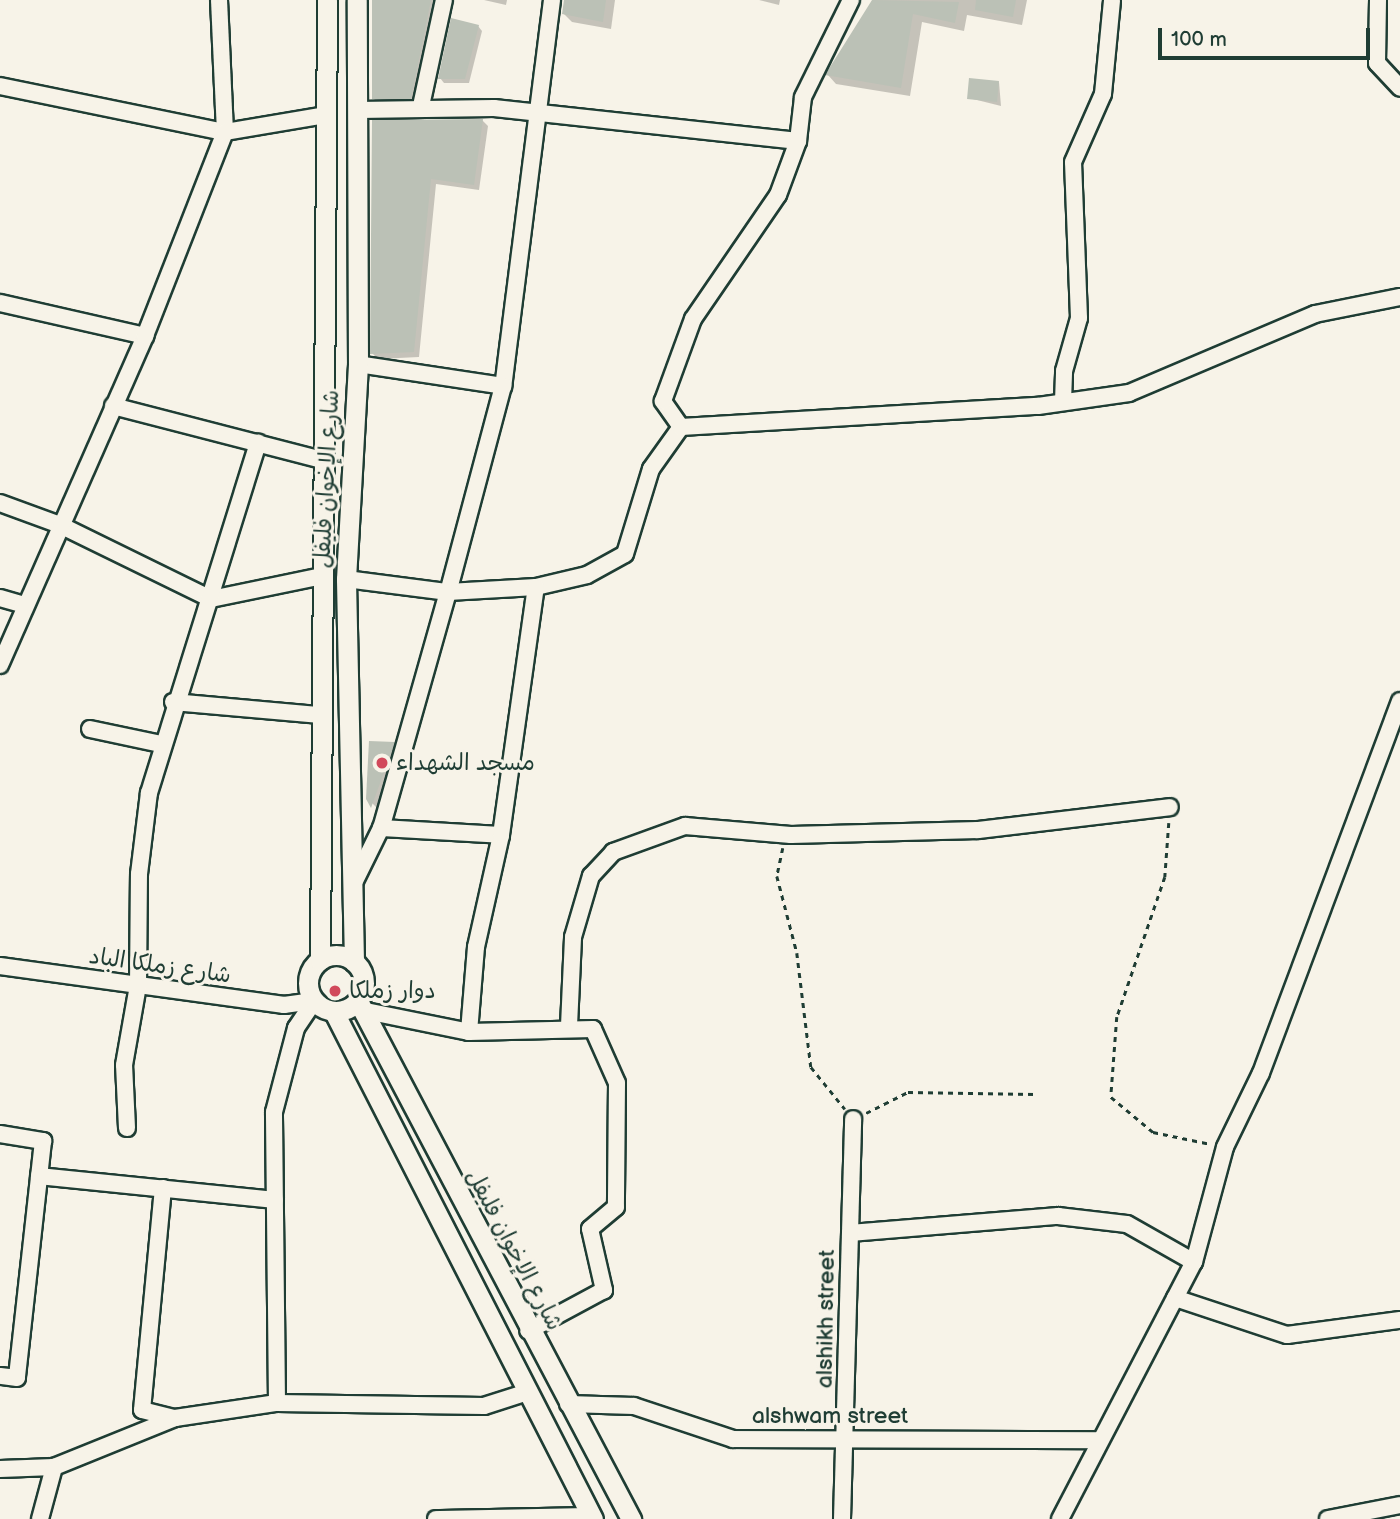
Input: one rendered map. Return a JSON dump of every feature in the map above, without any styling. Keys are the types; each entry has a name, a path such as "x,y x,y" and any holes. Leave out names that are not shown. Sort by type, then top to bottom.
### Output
{"main road":[{"name":"شارع الإخوان فليفل","path":"320,960 321,460 327,0"},
{"name":"شارع الإخوان فليفل","path":"354,962 346,579 358,363 357,0"},
{"path":"334,1012 359,1006 364,985 354,962 337,955 320,960 308,979 314,1001 334,1012 525,1393 592,1517"},
{"name":"شارع الإخوان فليفل","path":"359,1006 528,1331 631,1519"}],"street":[{"path":"0,666 3,649 145,336 225,132 219,0"},
{"path":"421,106 444,0"},
{"path":"353,885 381,828 449,592 503,386 533,112 552,0"},
{"path":"681,427 663,401 693,319 778,195 799,141 803,97 851,0"},
{"path":"1063,402 1064,371 1079,318 1073,162 1103,94 1112,0"},
{"path":"1378,0 1377,63 1400,88"},
{"path":"0,86 225,132 325,115"},
{"path":"358,110 421,106 533,112 799,141"},
{"path":"681,427 1063,402 1129,393 1315,314 1400,298"},
{"path":"0,303 145,336"},
{"path":"358,363 503,386"},
{"path":"113,406 321,460"},
{"path":"346,579 449,592 536,587 587,575 625,554 651,469 681,427"},
{"path":"127,1128 124,1065 138,986 139,874 161,744 173,702 211,599 258,443"},
{"path":"0,503 60,525 211,599 322,576"},
{"path":"469,1032 475,947 501,835 536,587"},
{"path":"0,598 25,604"},
{"path":"1060,1519 1098,1440 1195,1262 1224,1147 1261,1073 1400,701"},
{"path":"173,702 320,715"},
{"path":"90,729 161,744"},
{"path":"569,1026 573,937 591,876 614,852 685,826 786,834 978,830 1170,807"},
{"path":"381,828 501,835"},
{"name":"شارع زملكا الباد","path":"0,966 284,1005 314,1001"},
{"path":"276,1403 274,1112 296,1028 314,1001"},
{"path":"359,1006 469,1032 569,1026 593,1029 617,1083 616,1206 590,1229 604,1290 528,1331"},
{"name":"alshikh street","path":"842,1519 847,1440 853,1119"},
{"path":"0,1134 43,1140 17,1378 0,1376"},
{"path":"39,1176 275,1200"},
{"path":"163,1188 142,1410 175,1418"},
{"path":"850,1233 1058,1216 1127,1224 1195,1262"},
{"path":"1175,1298 1287,1335 1400,1320"},
{"path":"0,1469 54,1467 175,1418 276,1403 484,1406 525,1393"},
{"name":"alshwam street","path":"568,1404 634,1406 733,1439 1098,1440"},
{"path":"40,1519 54,1467"},
{"path":"1328,1519 1400,1505"},
{"path":"436,1519 592,1517"}],"path":[{"path":"1170,807 1165,877 1117,1017 1111,1097 1153,1132 1224,1147"},
{"path":"786,834 777,876 797,953 811,1067 853,1119 908,1092 1036,1094"}],"building":[{"path":"372,0 431,0 411,99 372,99"},
{"path":"564,0 606,0 603,22 562,14"},
{"path":"872,0 959,2 955,23 913,14 901,88 825,75"},
{"path":"976,0 1016,0 1013,17 975,10"},
{"path":"451,18 479,25 465,79 438,79"},
{"path":"969,78 999,81 997,102 967,99"},
{"path":"483,119 474,185 431,179 414,352 370,354 372,120"},
{"path":"369,741 395,742 371,808 366,799"}],"place":[{"name":"مسجد الشهداء","path":"382,763"},
{"name":"دوار زملكا","path":"335,991"}]}
